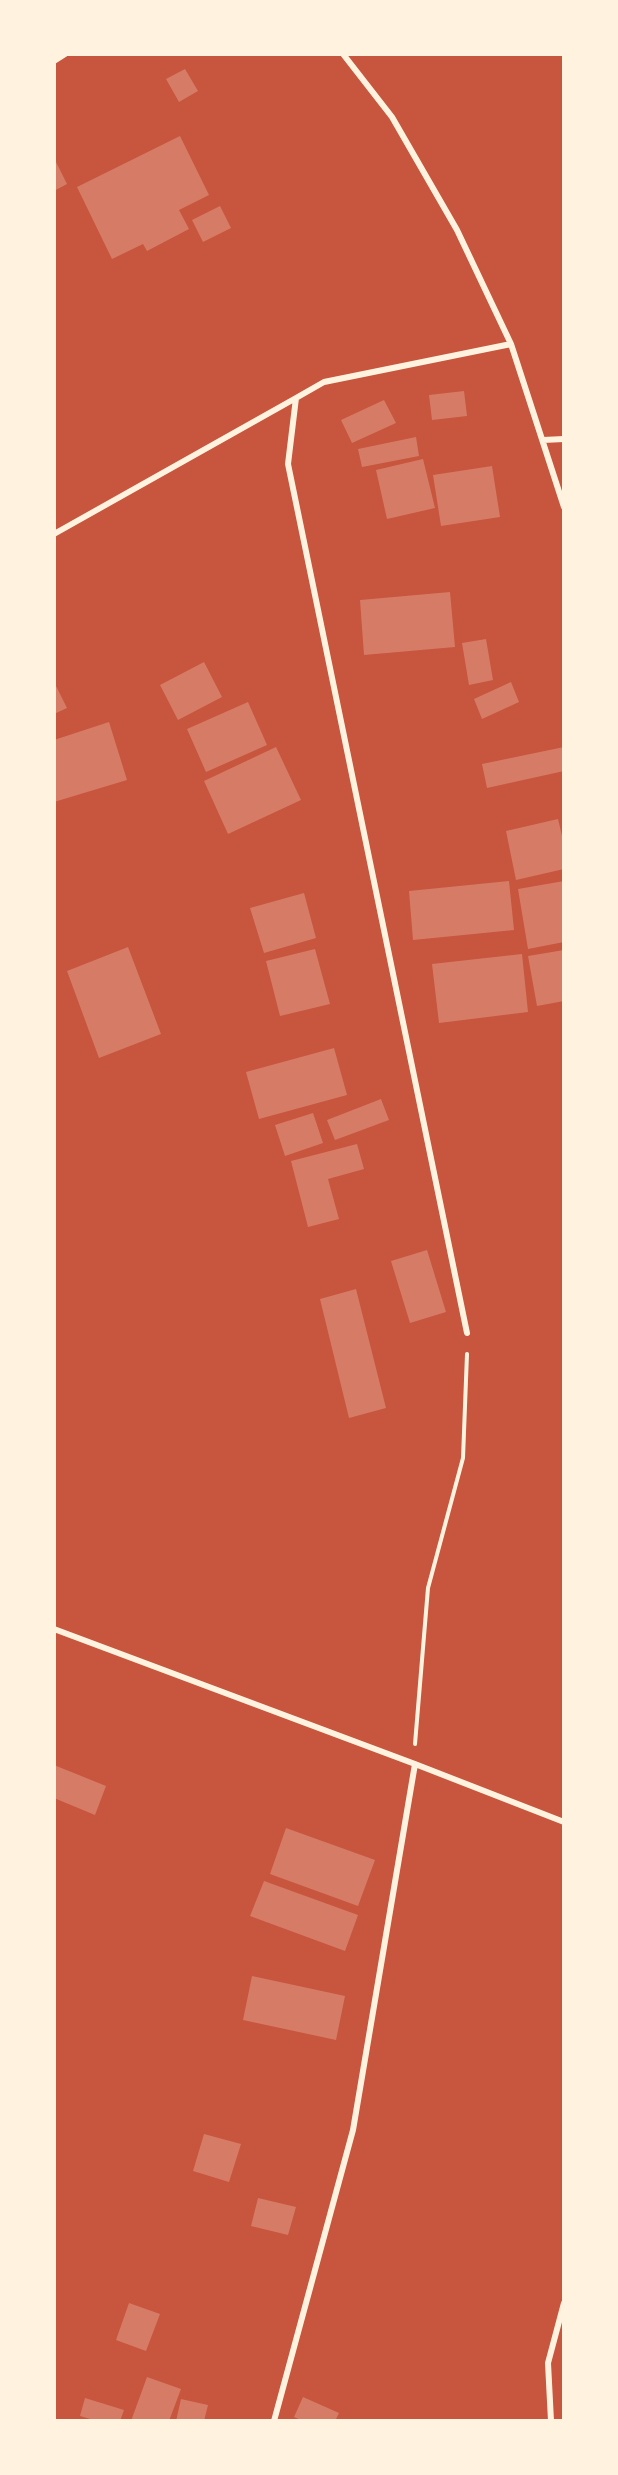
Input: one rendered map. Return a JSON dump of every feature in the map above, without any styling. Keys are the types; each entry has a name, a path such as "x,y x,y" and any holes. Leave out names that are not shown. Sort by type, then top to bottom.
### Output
{"street":[{"path":"54,61 65,54"},
{"path":"343,54 392,117 457,230 511,344 564,507"},
{"path":"54,534 324,382 511,344"},
{"path":"296,398 288,464 468,1333"},
{"path":"543,440 564,439"},
{"path":"54,1629 564,1822"},
{"path":"274,2421 353,2130 415,1764"},
{"path":"551,2421 548,2362 564,2303"}],"path":[{"path":"415,1764 428,1588 463,1458 468,1333"}],"building":[{"path":"185,69 198,91 179,102 166,79"},
{"path":"180,136 209,195 179,210 189,229 147,251 143,244 112,259 77,187"},
{"path":"54,158 67,184 54,191"},
{"path":"220,206 231,228 203,242 192,220"},
{"path":"464,391 467,416 432,420 429,395"},
{"path":"384,400 396,423 352,443 341,420"},
{"path":"416,437 419,456 362,467 358,449"},
{"path":"423,459 435,508 387,519 376,470"},
{"path":"492,466 500,517 441,526 433,475"},
{"path":"450,592 455,647 364,655 360,600"},
{"path":"486,639 493,680 469,685 462,643"},
{"path":"204,662 222,697 178,720 160,685"},
{"path":"54,682 67,708 54,714"},
{"path":"511,682 519,702 482,719 474,699"},
{"path":"248,702 267,745 206,772 187,729"},
{"path":"109,722 127,780 54,802 54,740"},
{"path":"276,747 301,800 228,834 204,781"},
{"path":"564,747 564,771 487,788 482,764"},
{"path":"558,819 564,844 564,869 516,880 506,831"},
{"path":"509,881 514,930 413,940 409,891"},
{"path":"564,881 564,942 528,949 518,889"},
{"path":"304,893 316,938 264,953 250,908"},
{"path":"128,947 161,1034 99,1058 67,971"},
{"path":"315,949 330,1004 280,1016 266,961"},
{"path":"564,950 564,1001 537,1006 528,956"},
{"path":"522,954 528,1012 439,1023 432,964"},
{"path":"334,1048 347,1095 259,1119 246,1072"},
{"path":"381,1099 389,1120 335,1140 327,1120"},
{"path":"313,1113 323,1143 285,1156 275,1125"},
{"path":"357,1144 364,1169 328,1179 339,1219 308,1227 291,1161"},
{"path":"427,1250 446,1312 410,1323 391,1261"},
{"path":"356,1289 386,1408 349,1418 320,1299"},
{"path":"54,1765 106,1786 95,1815 54,1798"},
{"path":"286,1828 375,1860 358,1906 270,1874"},
{"path":"264,1881 358,1915 345,1951 250,1916"},
{"path":"252,1976 345,1996 336,2040 243,2020"},
{"path":"204,2134 241,2144 229,2182 193,2171"},
{"path":"258,2198 296,2207 288,2235 251,2226"},
{"path":"129,2303 160,2314 146,2351 116,2340"},
{"path":"147,2377 181,2389 169,2421 131,2421"},
{"path":"303,2397 339,2413 335,2421 303,2421 294,2417"},
{"path":"85,2398 124,2410 120,2421 97,2421 80,2416"},
{"path":"181,2399 208,2405 204,2421 176,2421"}]}
